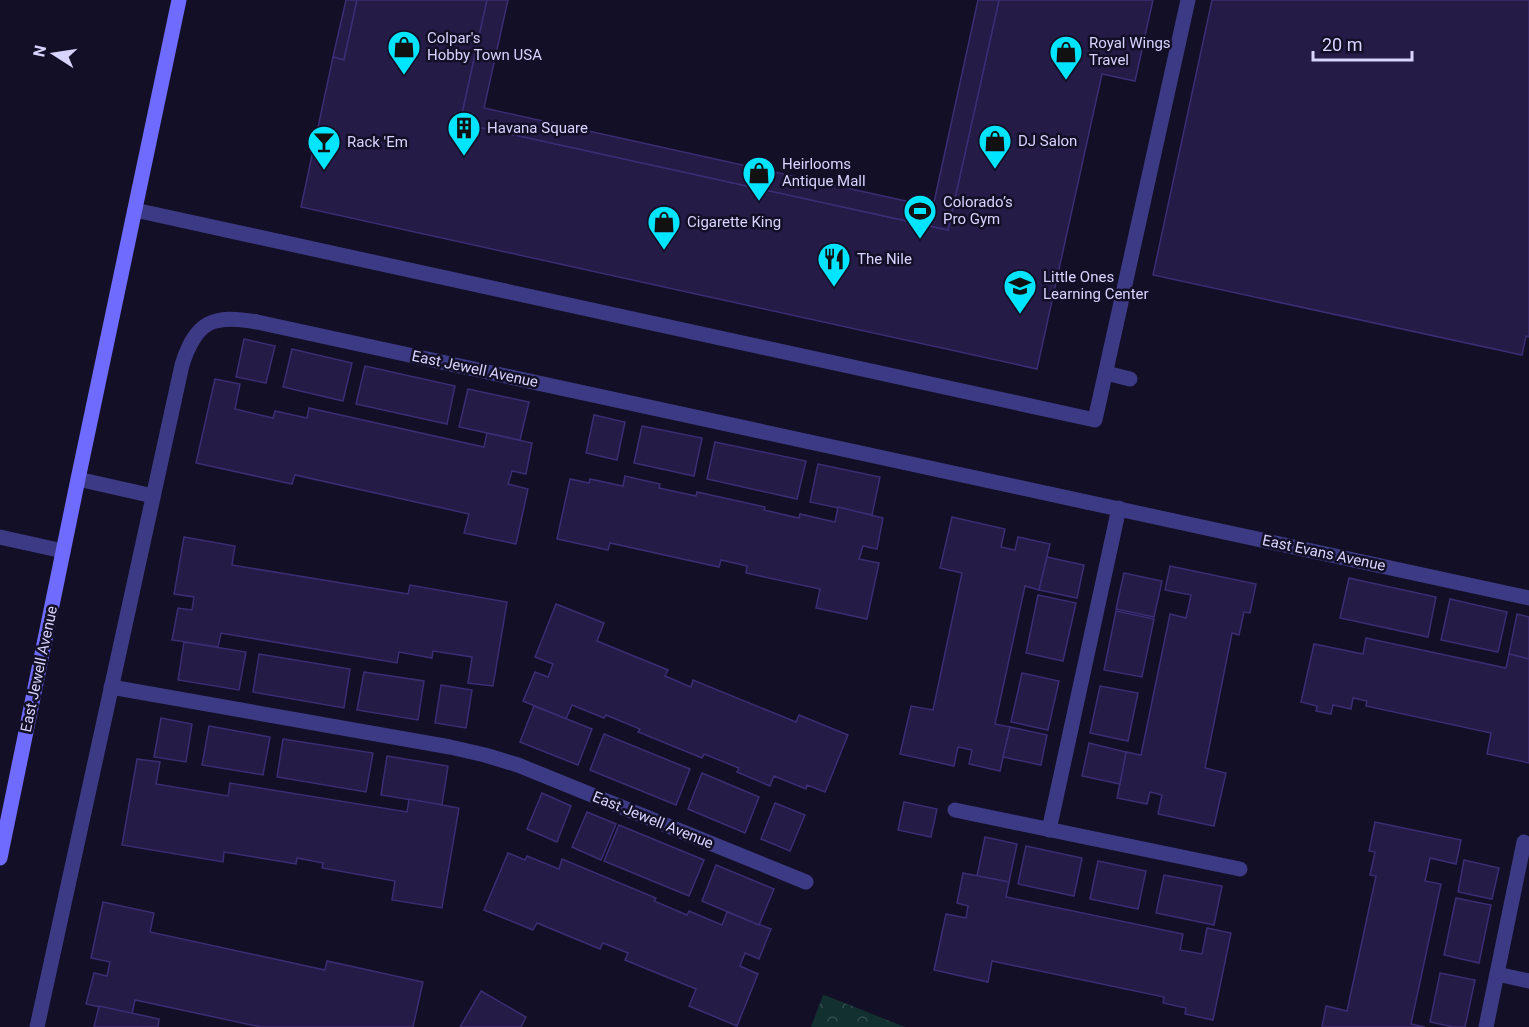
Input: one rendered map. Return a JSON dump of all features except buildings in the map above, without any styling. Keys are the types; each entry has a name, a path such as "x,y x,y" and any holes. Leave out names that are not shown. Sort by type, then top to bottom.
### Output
{"street":[{"name":"East Jewell Avenue","path":"0,858 4,819 179,0"}],"lane":[{"path":"135,210 1095,420 1188,0"},
{"name":"East Jewell Avenue","path":"37,1027 182,365 188,346 204,324 230,318 278,326 922,467"},
{"path":"1106,374 1130,379"},
{"name":"East Evans Avenue","path":"922,467 1529,598"},
{"path":"78,479 153,496"},
{"path":"1050,830 1119,508"},
{"path":"0,537 63,551"},
{"name":"East Jewell Avenue","path":"111,687 485,754 518,765 806,882"},
{"path":"955,810 1240,869"},
{"path":"1486,1027 1524,842"},
{"path":"1497,974 1529,981"}],"green space":[{"path":"823,995 827,996 905,1027 811,1027"}],"place":[{"name":"Colpar's Hobby Town USA","path":"404,76"},
{"name":"Royal Wings Travel","path":"1066,81"},
{"name":"Havana Square","path":"464,157"},
{"name":"DJ Salon","path":"995,170"},
{"name":"Rack 'Em","path":"324,171"},
{"name":"Heirlooms Antique Mall","path":"759,202"},
{"name":"Colorado’s Pro Gym","path":"920,240"},
{"name":"Cigarette King","path":"664,251"},
{"name":"The Nile","path":"834,288"},
{"name":"Little Ones Learning Center","path":"1020,315"}]}
